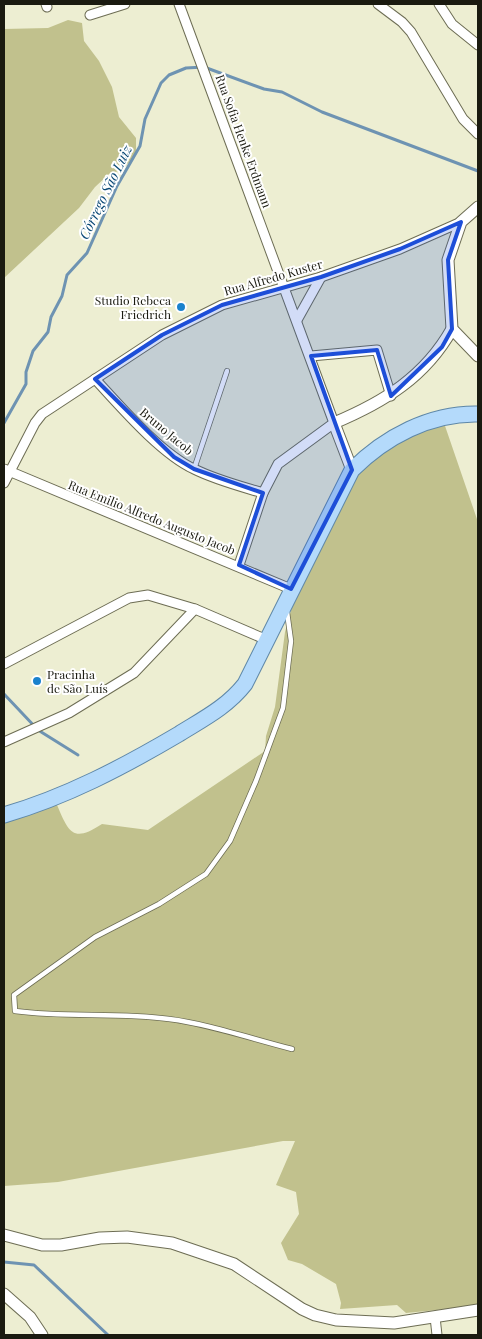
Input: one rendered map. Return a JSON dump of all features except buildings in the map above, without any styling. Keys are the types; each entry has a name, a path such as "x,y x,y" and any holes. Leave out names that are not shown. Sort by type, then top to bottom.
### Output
{"main road":[{"path":"4,815 42,804 73,791 152,750 222,708 234,698 245,684 352,470 376,449 418,425 442,417 478,414"}],"street":[{"path":"90,14 125,4"},
{"name":"Rua Sofia Henke Erdmann","path":"179,4 286,288 334,423"},
{"path":"378,4 402,22 411,32 463,119 478,134"},
{"path":"438,4 452,24 478,46"},
{"path":"239,565 263,493 278,464 334,423 392,396 442,347 452,328 448,260 461,222 478,207"},
{"name":"Rua Alfredo Kuster","path":"4,483 7,471 42,414 162,335 222,305 321,278 400,250 461,222"},
{"path":"297,320 321,278"},
{"path":"452,328 478,356"},
{"path":"311,356 377,350 392,396"},
{"name":"Bruno Jacob","path":"95,379 134,420 174,457 194,469 263,493"},
{"path":"334,423 352,470"},
{"name":"Rua Emilio Alfredo Augusto Jacob","path":"7,471 239,565 288,595"},
{"path":"4,664 136,595 148,594 195,609 267,640"},
{"path":"4,742 69,713 134,673 195,609"},
{"path":"4,1235 42,1245 61,1245 100,1238 127,1237 155,1240 209,1254 234,1264 302,1309 316,1315 370,1323 394,1323 478,1310"},
{"path":"4,1294 30,1317 42,1335"},
{"path":"435,1317 437,1335"}],"lane":[{"path":"194,469 227,370"},
{"path":"288,595 291,641 283,708 256,781 230,842 206,874 159,904 95,937 14,995 15,1011 118,1014 170,1019 292,1049"}],"highlighted area":[{"path":"461,222 448,260 452,329 442,347 391,396 377,350 311,356 352,470 291,589 239,565 263,493 194,469 174,457 95,379 162,335 222,305 321,277 400,249"}],"green space":[{"path":"68,20 82,23 84,41 99,61 112,87 119,117 136,138 136,155 122,170 109,174 95,187 79,208 4,278 4,29 48,28"},
{"path":"444,423 478,522 478,1306 406,1313 397,1305 340,1309 341,1303 336,1284 302,1264 288,1260 281,1243 299,1214 296,1192 276,1185 295,1141 283,1141 58,1182 4,1186 4,817 57,805 69,828 78,834 92,830 102,824 148,830 265,751 266,736 275,707 285,632 302,571 338,495 382,446"}],"waterway":[{"name":"Córrego São Luiz","path":"4,423 26,384 26,372 33,351 48,332 51,317 62,296 67,275 87,253 117,186 140,146 145,119 161,83 169,75 186,68 204,67 264,89 282,92 322,112 478,171"},
{"path":"4,694 38,730 78,755"},
{"name":"Córrego São Luiz","path":"4,1262 34,1265 108,1335"}],"place":[{"name":"Studio Rebeca Friedrich","path":"181,307"},
{"name":"Pracinha de São Luís","path":"37,681"}]}
